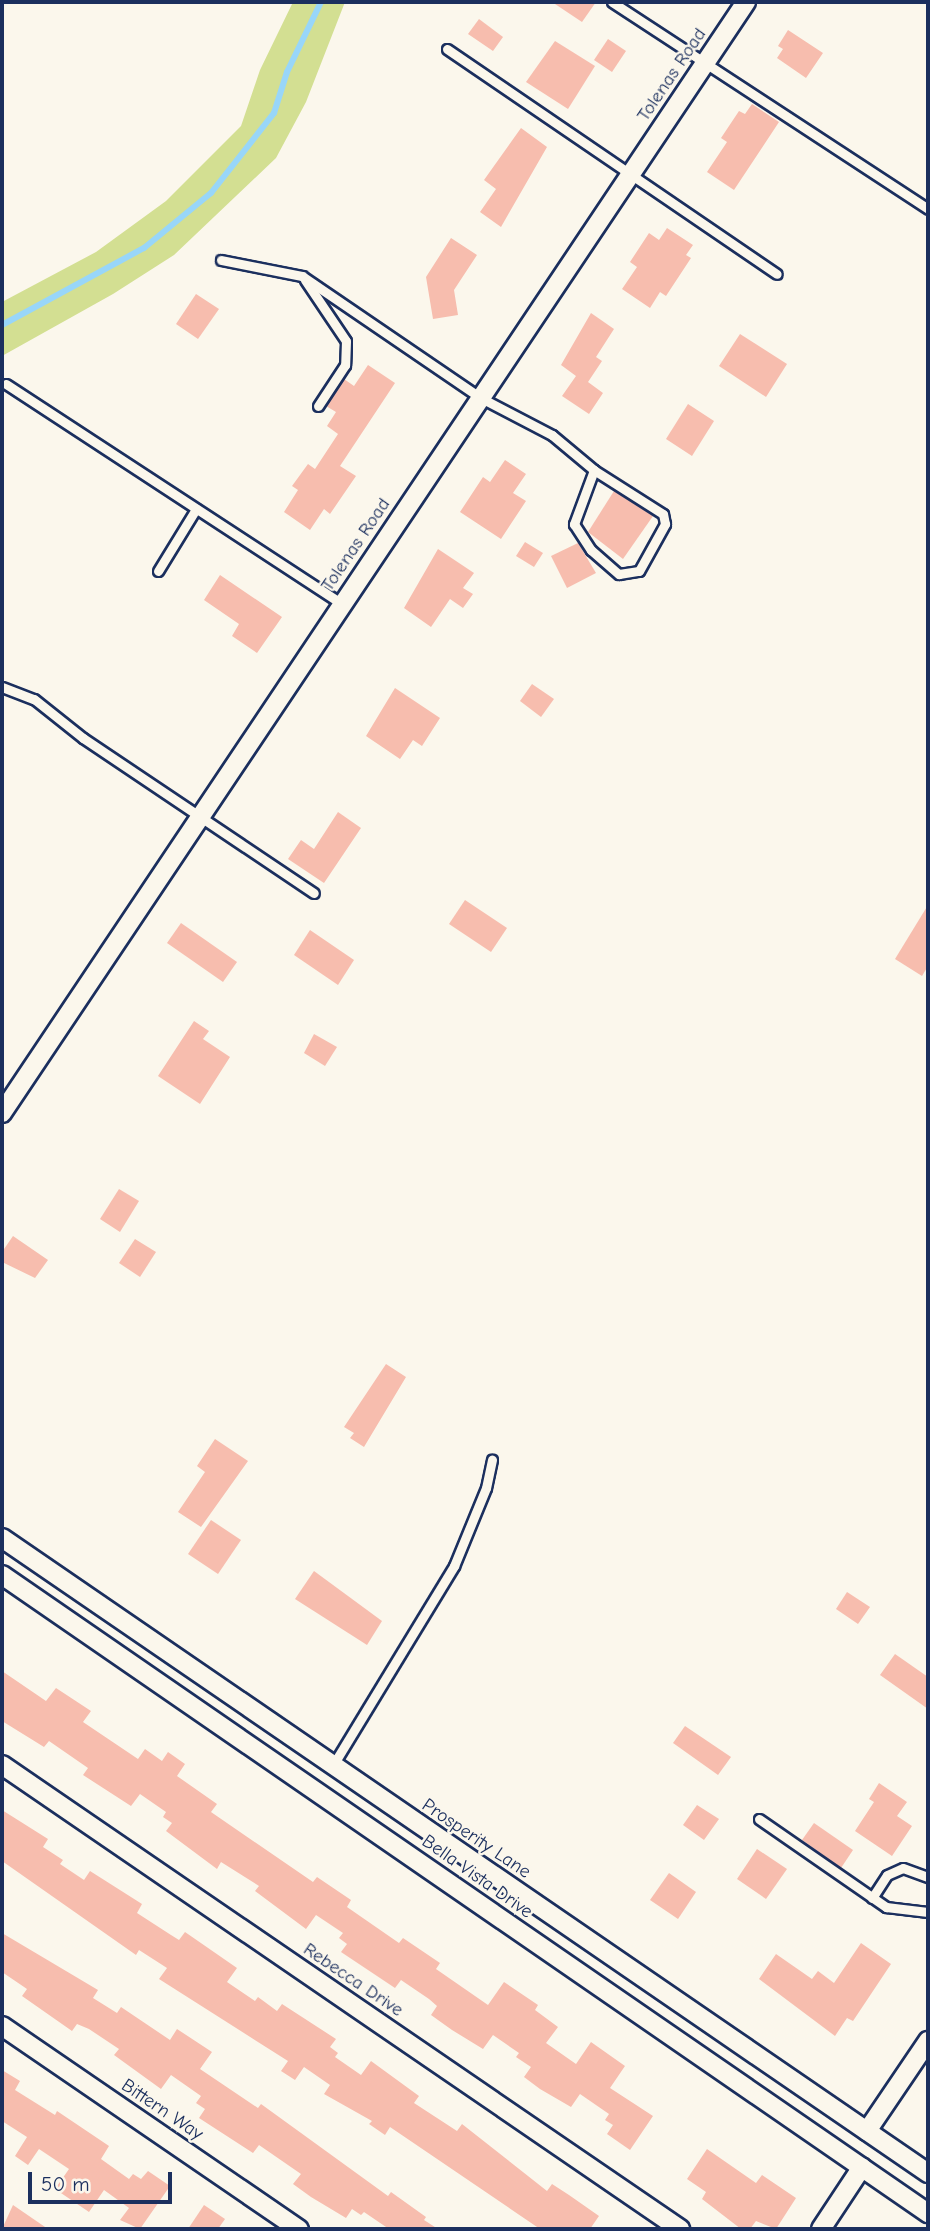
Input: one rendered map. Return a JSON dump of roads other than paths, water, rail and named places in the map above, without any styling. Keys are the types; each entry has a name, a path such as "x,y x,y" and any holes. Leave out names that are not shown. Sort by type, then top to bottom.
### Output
{"street":[{"name":"Tolenas Road","path":"2,1113 746,2"},
{"name":"Prosperity Lane","path":"2,1538 332,1767 928,2173"},
{"name":"Bella Vista Drive","path":"2,1575 928,2213"},
{"name":"Rebecca Drive","path":"2,1765 680,2229"},
{"name":"Bittern Way","path":"2,2026 291,2227"},
{"path":"867,2131 928,2040"},
{"path":"821,2229 862,2167"}],"lane":[{"path":"612,2 928,209"},
{"path":"447,49 630,177 777,274"},
{"path":"221,260 302,276 481,398 552,435 594,470 663,513 665,524 639,571 619,574 591,550 574,524 594,470"},
{"path":"302,276 346,341 345,365 318,406"},
{"path":"6,384 342,604"},
{"path":"158,571 196,509"},
{"path":"2,687 34,698 198,817 314,893"},
{"path":"332,1767 454,1566 486,1488 492,1460"},
{"path":"759,1819 872,1898 911,1913 928,1912"},
{"path":"872,1898 887,1875 903,1868 928,1877"}],"waterway":[{"path":"2,325 144,248 211,193 274,113 287,72 321,2"}]}
